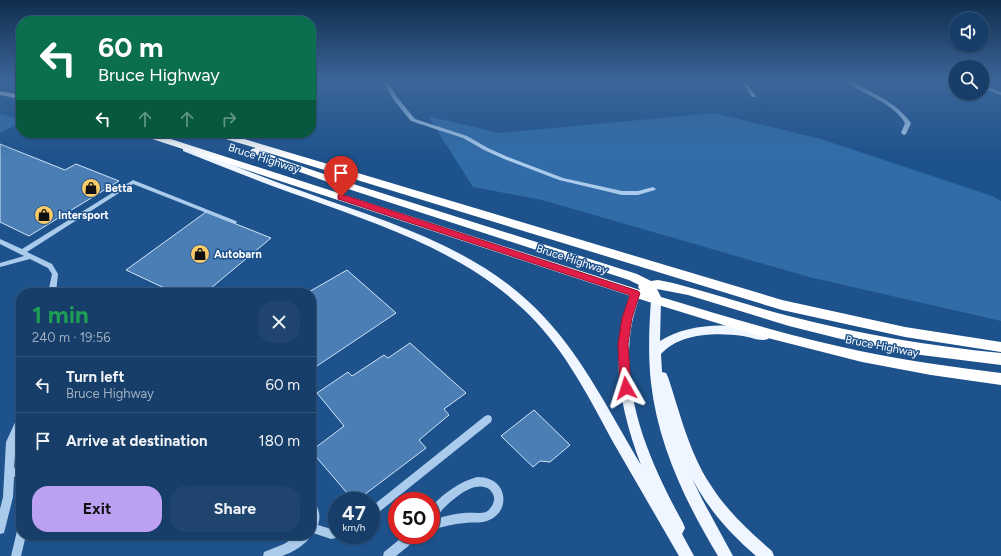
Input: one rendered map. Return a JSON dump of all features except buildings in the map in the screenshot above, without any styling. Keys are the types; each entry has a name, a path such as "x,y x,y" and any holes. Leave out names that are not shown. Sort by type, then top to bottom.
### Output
{"highway":[{"name":"Bruce Highway","path":"156,138 656,300 817,347 902,364 1001,379"},
{"path":"227,138 286,164 343,184 639,279 649,286 656,300"},
{"name":"Bruce Highway","path":"231,138 782,305 905,332 1001,347"},
{"path":"635,293 649,286 658,284 790,321 886,342 952,354 1001,359"}],"main road":[{"path":"156,138 279,186 426,239 462,257 500,282 541,320 578,367 639,476 687,556"},
{"path":"635,293 627,318 623,344 623,362 627,398 635,434 645,461 692,556"},
{"path":"656,300 656,356 662,411 672,444 697,503 726,556"},
{"path":"767,556 738,529 704,488 683,440 656,356 662,345 674,338 716,330 737,331 817,347"}],"street":[{"path":"401,107 413,120 465,137 506,158 561,179 622,193 638,193 653,189"},
{"path":"892,107 905,116 908,124 904,133"},
{"path":"22,252 133,182 234,222"},
{"path":"0,241 50,266 54,274 53,288"},
{"path":"0,265 30,256"},
{"path":"380,506 488,419"},
{"path":"0,529 8,497 11,442 16,430"},
{"path":"9,475 16,472"},
{"path":"440,506 454,493 476,482 483,481 490,484 495,488 498,494 498,506 489,516 440,523"},
{"path":"316,531 328,533"},
{"path":"16,556 20,540"},
{"path":"268,556 290,548 301,540"},
{"path":"388,556 402,544"}],"shaded area":[{"path":"714,113 821,139 992,196 1001,201 1001,321 809,277 542,200 473,187 428,116 499,133"},
{"path":"0,114 16,118 16,125 0,133"}],"place":[{"name":"Betta","path":"91,188"},
{"name":"Intersport","path":"44,215"},
{"name":"Autobarn","path":"200,254"}],"route":[{"path":"341,197 635,293 627,318 623,344 623,362 626,388"}]}
